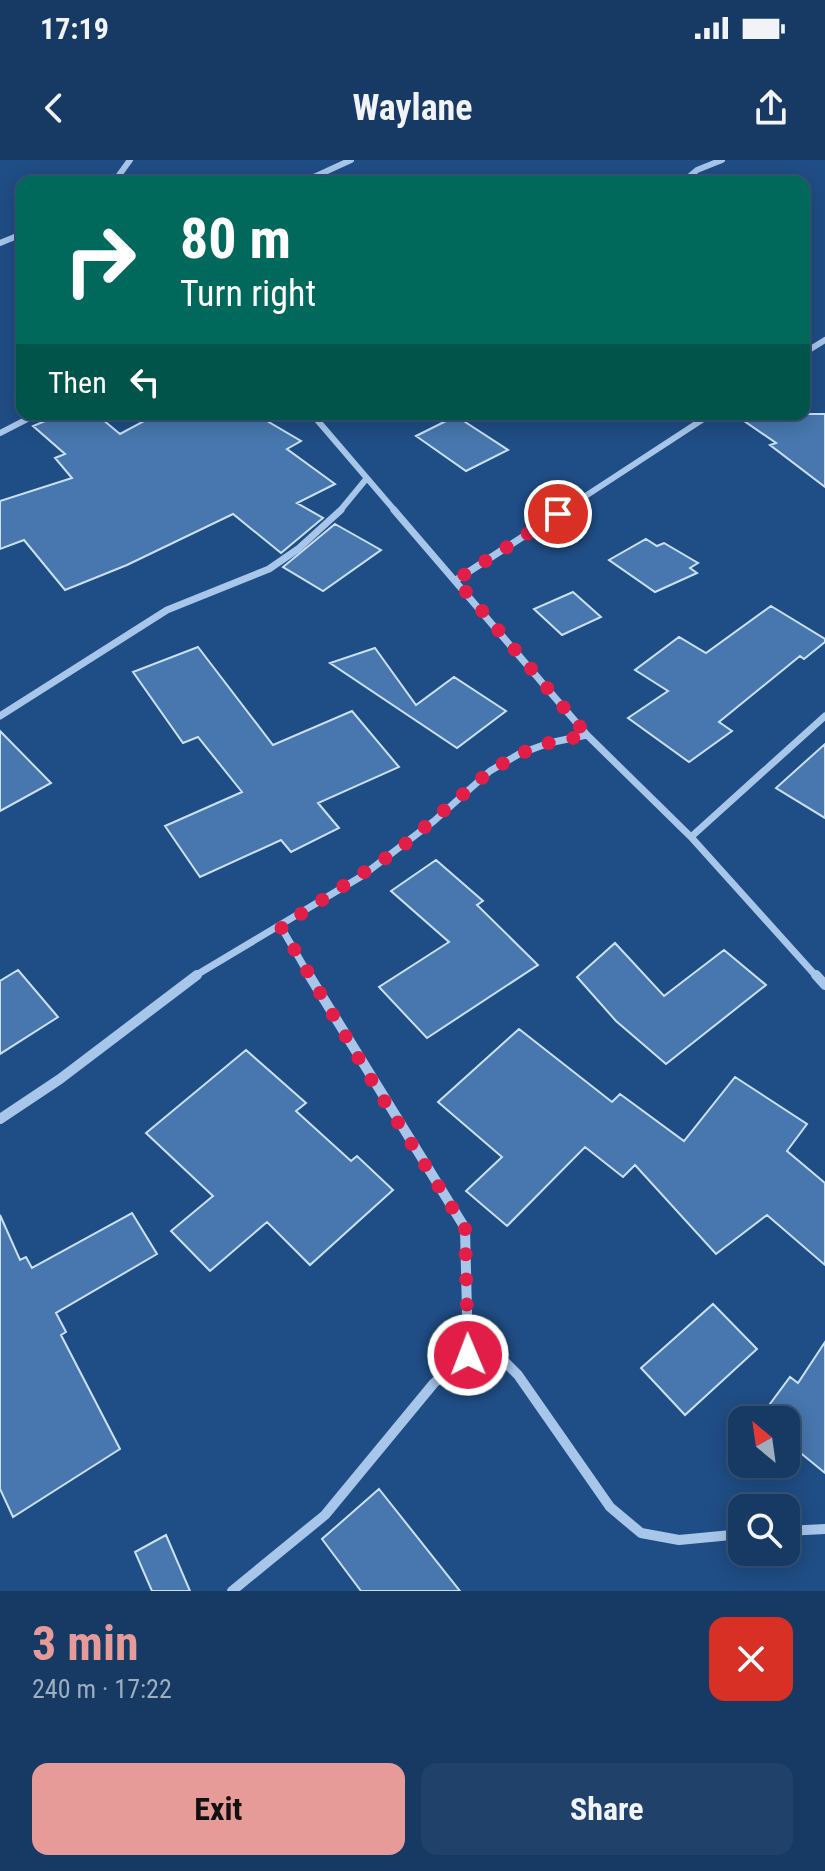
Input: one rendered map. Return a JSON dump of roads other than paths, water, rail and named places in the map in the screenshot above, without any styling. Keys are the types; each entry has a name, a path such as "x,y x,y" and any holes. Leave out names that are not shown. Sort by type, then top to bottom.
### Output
{"street":[{"path":"316,176 351,160"},
{"path":"690,176 722,160"},
{"path":"0,433 25,420"},
{"path":"317,420 587,735 691,837 825,985"},
{"path":"456,580 702,420"},
{"path":"0,716 167,610 269,569 298,549 339,512 367,478"},
{"path":"691,837 825,716"},
{"path":"0,1119 60,1079 181,984 281,927 398,850 490,771 519,754 549,743 587,735"},
{"path":"281,927 378,1091 465,1228 468,1355"},
{"path":"232,1591 325,1515 434,1383 468,1355 494,1351 518,1375 610,1507 641,1533 679,1540 728,1535"},
{"path":"800,1530 825,1529"}]}
